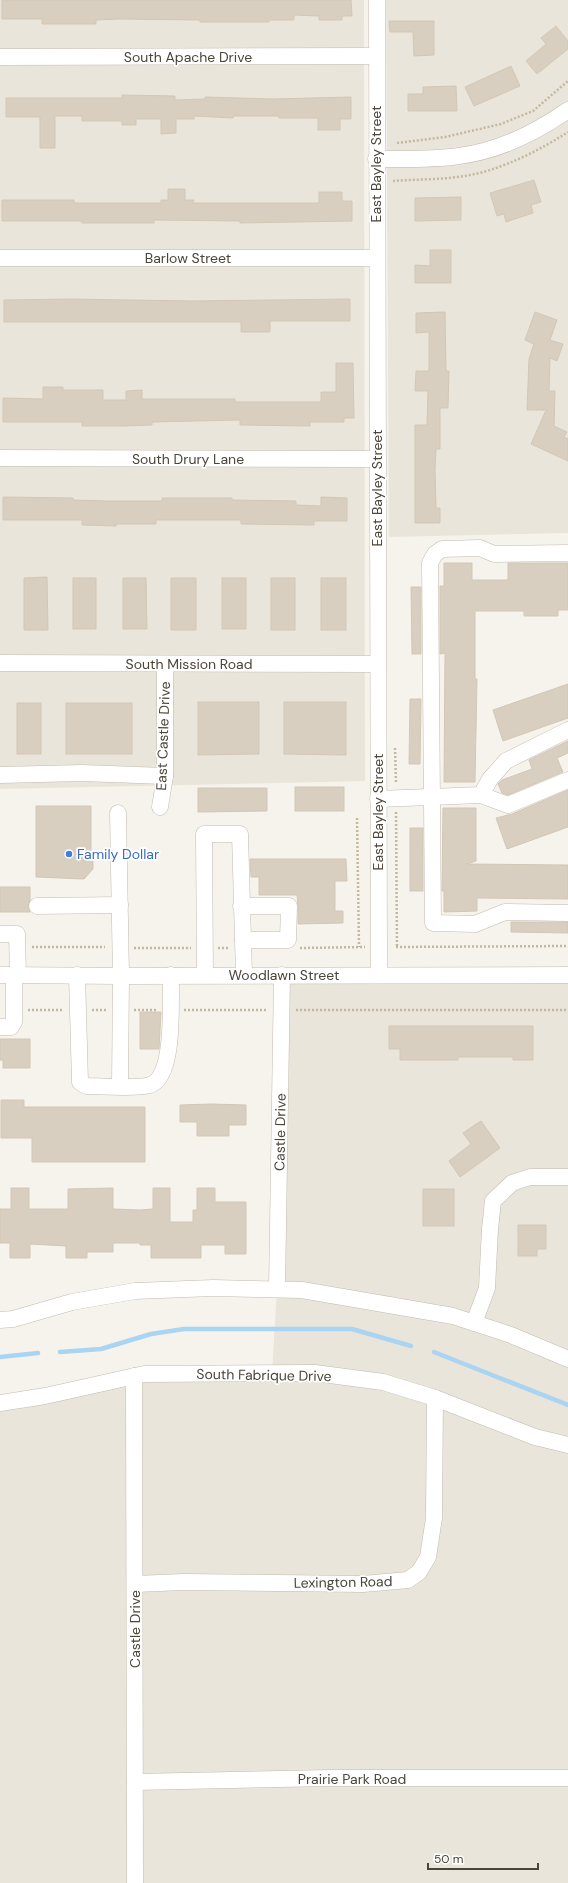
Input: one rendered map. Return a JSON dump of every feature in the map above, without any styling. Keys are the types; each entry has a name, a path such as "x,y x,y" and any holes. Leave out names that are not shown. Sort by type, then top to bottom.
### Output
{"street":[{"name":"East Bayley Street","path":"376,0 379,975"},
{"name":"South Apache Drive","path":"0,57 376,56"},
{"path":"376,159 459,157 484,152 508,144 536,130 568,110"},
{"name":"Barlow Street","path":"0,258 376,258"},
{"name":"South Drury Lane","path":"0,458 377,459"},
{"path":"568,554 494,554 480,548 442,549 435,554 430,563 433,923 475,924 505,912 568,913"},
{"name":"South Mission Road","path":"0,663 165,665 378,664"},
{"name":"East Castle Drive","path":"160,807 165,776 165,665"},
{"path":"480,795 490,778 506,761 568,730"},
{"path":"0,775 82,773 165,776"},
{"path":"378,799 480,795 508,805 568,780"},
{"path":"118,813 121,976 120,1086"},
{"path":"205,975 204,834 240,834 244,975"},
{"path":"37,906 120,905"},
{"path":"241,906 288,906 288,940 243,940"},
{"path":"0,934 17,934 10,975 14,1022 11,1027 0,1027"},
{"name":"Woodlawn Street","path":"10,975 568,975"},
{"path":"78,975 80,1082 86,1086 149,1086 161,1077 169,1040 171,975"},
{"name":"Castle Drive","path":"277,1289 282,975"},
{"path":"474,1323 487,1288 490,1229 494,1201 512,1183 530,1177 568,1177"},
{"path":"0,1320 13,1318 72,1302 135,1291 213,1288 302,1290 453,1316 511,1335 568,1359"},
{"name":"South Fabrique Drive","path":"0,1403 45,1396 134,1376 152,1374 315,1374 383,1382 435,1398 534,1437 568,1445"},
{"name":"Castle Drive","path":"134,1376 134,1883"},
{"name":"Lexington Road","path":"135,1584 192,1582 363,1584 408,1580 420,1572 428,1557 432,1526 435,1398"},
{"name":"Prairie Park Road","path":"135,1782 330,1778 568,1778"}],"path":[{"path":"393,143 445,137 501,124 533,111 568,81"},
{"path":"357,818 359,947"}],"shaded area":[{"path":"0,0 364,0 365,781 0,789"},
{"path":"386,0 568,0 568,533 389,537"},
{"path":"282,975 568,975 568,1883 0,1883 0,1403 134,1376 272,1373 277,1289"}],"building":[{"path":"2,0 351,0 352,16 342,16 342,20 319,20 319,16 294,15 294,20 269,20 269,22 200,22 200,20 120,19 96,20 96,24 42,24 42,19 2,19"},
{"path":"389,21 434,21 434,55 414,56 413,32 390,32"},
{"path":"556,26 568,41 568,49 537,74 526,61 546,44 541,38"},
{"path":"511,66 520,86 474,106 465,87"},
{"path":"456,86 457,111 408,111 408,94 423,94 423,87"},
{"path":"122,95 175,96 175,100 205,99 205,97 273,99 351,97 351,119 340,119 340,130 318,130 318,118 233,116 233,118 194,116 194,119 176,119 176,133 161,134 161,119 136,119 136,125 122,125 122,121 82,121 82,116 55,116 55,148 40,148 40,117 6,117 6,98 122,98"},
{"path":"534,180 541,202 531,205 533,213 506,222 504,214 497,216 490,193"},
{"path":"168,189 185,189 185,200 194,200 193,203 319,203 319,192 342,192 342,201 352,201 352,221 240,223 240,221 154,220 154,223 82,223 82,221 2,221 2,200 74,200 74,203 161,203 161,200 168,200"},
{"path":"461,197 461,220 415,221 415,198"},
{"path":"430,250 451,250 451,283 415,283 415,265 430,266"},
{"path":"72,299 191,301 350,299 350,321 270,321 270,332 241,332 241,322 4,322 4,300"},
{"path":"445,312 446,371 449,371 448,408 440,408 440,449 436,449 435,470 436,508 440,508 440,523 415,523 415,425 427,425 428,391 415,391 416,371 429,371 429,332 416,333 416,313"},
{"path":"535,312 557,320 550,340 563,344 557,361 550,358 549,391 555,391 554,426 567,432 564,437 568,439 568,461 531,444 546,410 527,410 529,359 534,344 525,340"},
{"path":"336,363 353,363 354,418 344,418 344,422 310,422 310,426 240,425 240,420 152,422 152,425 82,426 82,422 3,422 3,398 43,399 43,387 63,387 63,390 103,390 103,400 126,400 126,391 142,390 142,399 235,399 235,402 321,402 321,392 336,392"},
{"path":"3,497 73,498 73,500 106,501 162,501 162,498 232,498 232,500 296,501 296,505 321,506 321,497 347,498 347,521 314,521 314,525 241,524 241,520 156,520 156,524 116,524 116,526 82,525 82,520 3,520"},
{"path":"444,563 472,563 472,580 508,580 508,563 568,563 568,610 558,610 558,616 524,616 524,611 475,611 475,679 477,679 475,782 444,782 445,653 440,654 440,586 444,586"},
{"path":"47,577 48,630 24,630 24,578"},
{"path":"73,578 96,578 96,629 73,629"},
{"path":"123,578 146,578 147,629 123,629"},
{"path":"171,578 196,578 196,630 171,630"},
{"path":"222,578 246,578 246,629 222,629"},
{"path":"271,578 295,578 295,630 271,630"},
{"path":"321,578 346,578 346,630 321,630"},
{"path":"411,587 421,587 421,654 412,654"},
{"path":"568,684 568,718 503,741 493,710"},
{"path":"410,699 421,699 420,764 409,764"},
{"path":"198,702 259,702 259,754 198,755"},
{"path":"284,702 346,702 346,755 284,754"},
{"path":"17,703 41,703 41,754 17,754"},
{"path":"66,703 132,703 132,754 66,754"},
{"path":"568,741 568,753 557,758 563,772 508,795 502,793 498,784 502,780 532,769 529,760"},
{"path":"295,787 344,787 344,811 295,811"},
{"path":"198,788 267,788 267,811 198,812"},
{"path":"568,790 568,827 507,849 496,818 512,814"},
{"path":"36,806 91,806 91,857 93,857 93,869 84,879 36,877"},
{"path":"443,808 476,808 476,861 467,864 568,865 568,899 477,898 477,911 444,912 444,891 442,891"},
{"path":"410,828 423,828 423,891 410,891"},
{"path":"250,859 346,859 347,881 335,881 335,911 343,911 343,923 298,924 297,895 259,895 259,877 251,877"},
{"path":"0,887 30,887 30,900 28,906 30,912 0,912"},
{"path":"511,922 568,922 568,933 511,932"},
{"path":"140,1012 161,1012 159,1049 140,1049"},
{"path":"389,1026 533,1026 533,1060 513,1060 513,1057 458,1057 458,1060 400,1060 400,1049 389,1049"},
{"path":"0,1039 30,1039 30,1068 3,1068 3,1060 0,1060"},
{"path":"1,1100 24,1100 24,1107 145,1107 145,1162 32,1162 32,1138 1,1138"},
{"path":"180,1105 246,1105 246,1125 229,1125 229,1136 197,1136 197,1122 180,1122"},
{"path":"481,1121 500,1148 460,1177 449,1161 471,1144 463,1133"},
{"path":"11,1188 29,1188 29,1209 68,1209 68,1189 113,1188 113,1209 140,1210 153,1209 153,1188 170,1188 170,1222 193,1222 193,1210 197,1210 197,1188 215,1188 215,1202 246,1202 246,1254 225,1254 225,1245 201,1245 201,1258 151,1258 151,1245 140,1245 140,1243 113,1243 113,1252 87,1252 87,1258 66,1258 66,1246 30,1244 30,1258 10,1258 10,1243 0,1243 0,1209 11,1209"},
{"path":"423,1189 454,1189 454,1226 423,1226"},
{"path":"518,1225 546,1225 546,1249 537,1249 537,1256 518,1256"}],"waterway":[{"path":"60,1352 101,1349 151,1334 184,1329 352,1329 411,1346"},
{"path":"434,1352 568,1405"},
{"path":"0,1357 38,1353"}],"place":[{"name":"Family Dollar","path":"69,854"}]}
